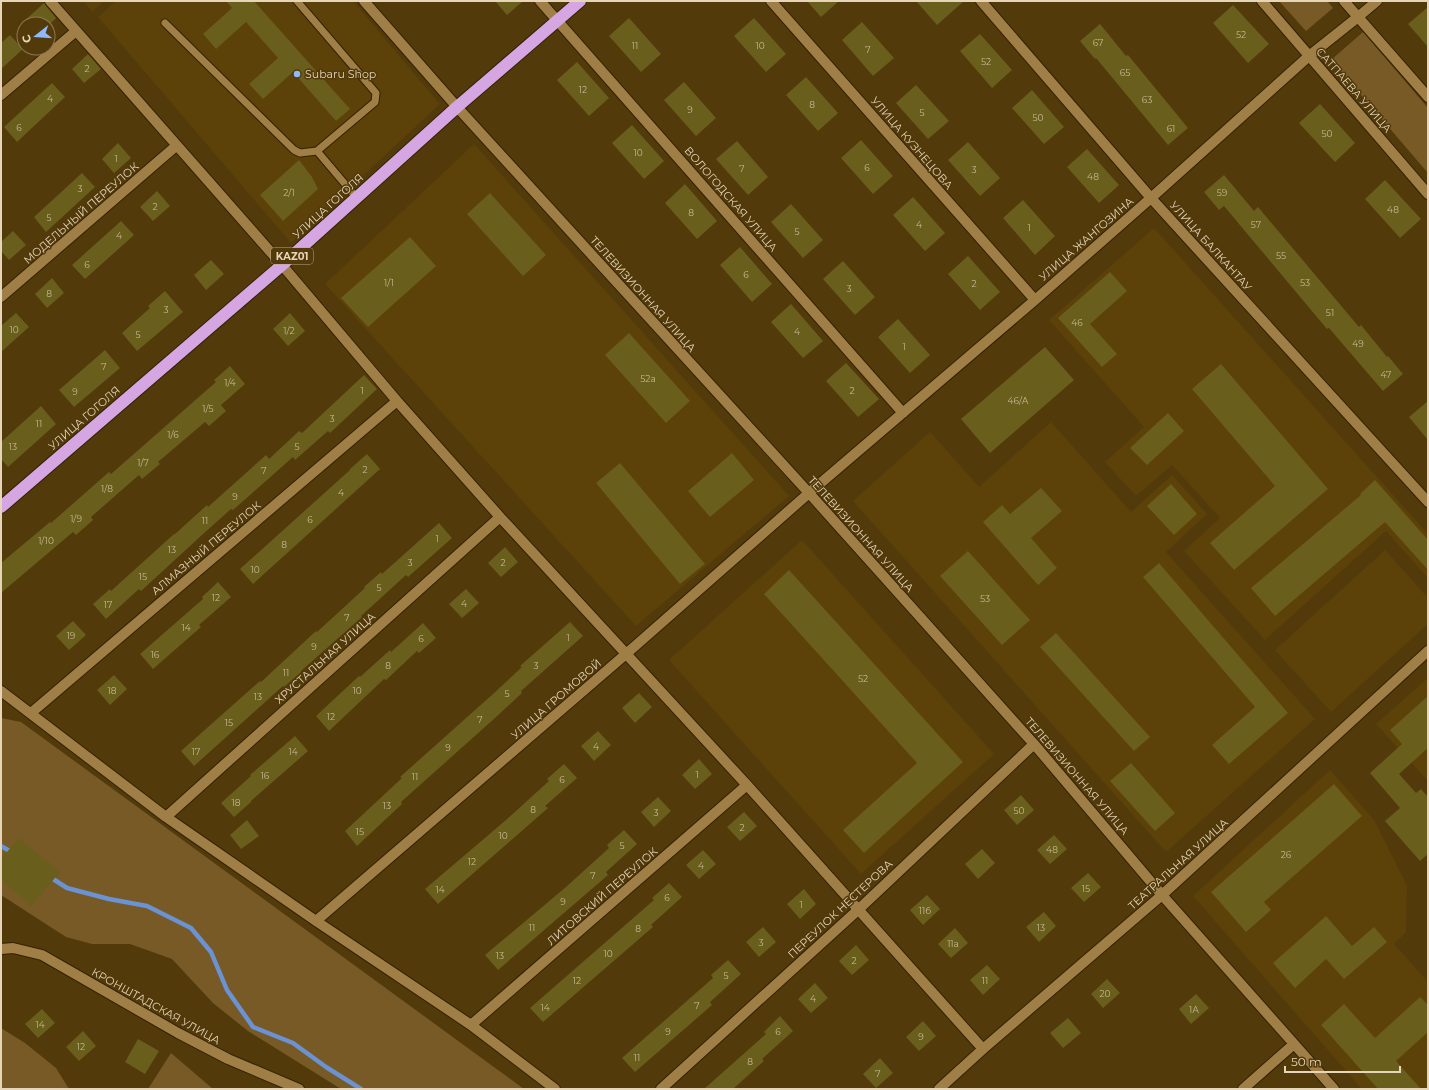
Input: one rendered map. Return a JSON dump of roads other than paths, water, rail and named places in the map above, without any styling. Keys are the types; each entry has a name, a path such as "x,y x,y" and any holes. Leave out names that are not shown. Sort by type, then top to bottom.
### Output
{"highway":[{"name":"УЛИЦА ГОГОЛЯ","path":"1,507 282,265 457,107 580,1"}],"street":[{"path":"50,1 282,265 397,400 500,517 748,784 983,1049"},
{"name":"ТЕЛЕВИЗИОННАЯ УЛИЦА","path":"364,1 457,107 1034,744 1162,895 1334,1089"},
{"name":"ВОЛОГОДСКАЯ УЛИЦА","path":"540,1 903,413"},
{"name":"УЛИЦА КУЗНЕЦОВА","path":"771,1 1035,300"},
{"name":"УЛИЦА БАЛКАНТАУ","path":"982,1 1151,198 1428,502"},
{"name":"САТПАЕВА УЛИЦА","path":"1262,1 1428,194"},
{"path":"1344,1 1428,97"},
{"name":"УЛИЦА ЖАНГОЗИНА","path":"809,494 1035,300 1309,56 1376,1"},
{"path":"1,95 76,31"},
{"name":"МОДЕЛЬНЫЙ ПЕРЕУЛОК","path":"1,297 176,146"},
{"name":"АЛМАЗНЫЙ ПЕРЕУЛОК","path":"31,713 397,400"},
{"name":"УЛИЦА ГРОМОВОЙ","path":"316,921 809,494"},
{"name":"ХРУСТАЛЬНАЯ УЛИЦА","path":"166,817 500,517"},
{"name":"ТЕАТРАЛЬНАЯ УЛИЦА","path":"939,1089 983,1049 1162,895 1428,651"},
{"path":"1,691 166,817 316,921 471,1025 555,1089"},
{"name":"ПЕРЕУЛОК НЕСТЕРОВА","path":"661,1089 859,909 1034,744"},
{"name":"ЛИТОВСКИЙ ПЕРЕУЛОК","path":"471,1025 748,784"},
{"name":"КРОНШТАДСКАЯ УЛИЦА","path":"1,949 14,948 42,955 178,1033 228,1059 299,1089"},
{"path":"1243,1089 1294,1044"}],"lane":[{"path":"165,23 294,150 300,153 317,151 375,102 376,93 297,1"},
{"path":"317,151 356,198"}],"waterway":[{"path":"1,846 13,853"},
{"path":"50,877 67,888 109,899 147,906 191,928 211,952 227,990 253,1027 293,1043 326,1067 361,1089"}],"place":[{"name":"Subaru Shop","path":"297,74"}]}
